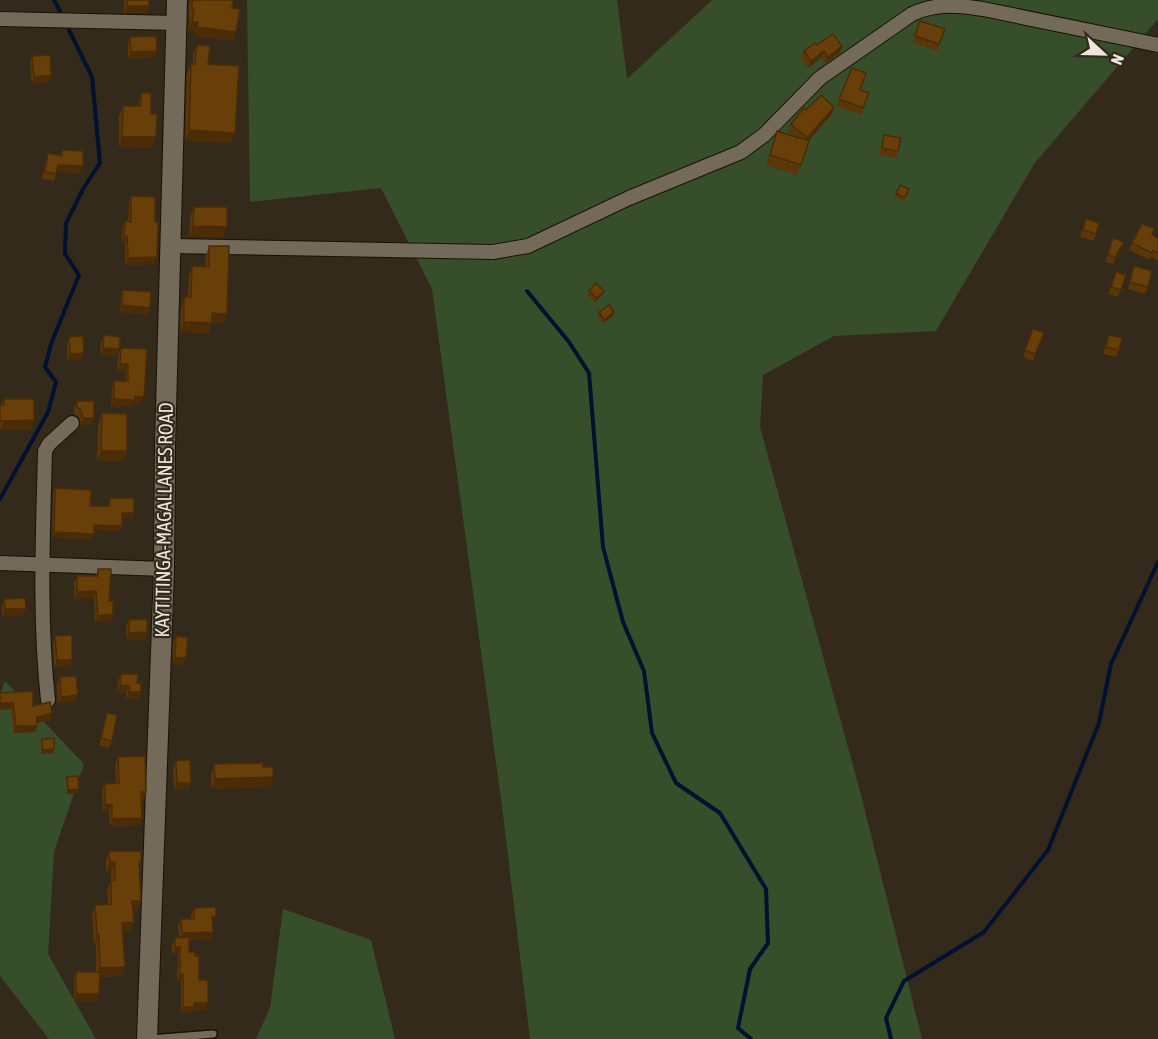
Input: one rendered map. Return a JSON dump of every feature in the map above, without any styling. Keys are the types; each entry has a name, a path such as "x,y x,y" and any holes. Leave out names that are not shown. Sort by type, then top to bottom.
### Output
{"main road":[{"name":"KAYTITINGA-MAGALLANES ROAD","path":"149,1039 164,569 165,446 177,0"}],"street":[{"path":"172,246 493,252 528,246 629,198 741,152 769,130 820,78 927,4 983,9 1158,45"},
{"path":"0,20 177,22"},
{"path":"48,700 42,566 45,452 49,444 72,423"},
{"path":"0,563 164,569"}],"lane":[{"path":"149,1039 213,1034"}],"green space":[{"path":"247,0 617,0 627,79 712,0 1158,0 1158,19 1034,164 936,331 834,336 763,375 760,427 860,791 922,1039 530,1039 503,814 432,289 381,188 250,202"},
{"path":"5,681 84,764 54,852 48,954 96,1039 49,1039 0,976 0,694"},
{"path":"283,909 371,940 395,1039 256,1039 270,1008"}],"building":[{"path":"127,0 149,0 149,6 127,6"},
{"path":"192,0 233,0 232,8 240,9 236,32 197,27 198,22 192,22 194,9 192,9"},
{"path":"920,21 945,29 939,44 915,36"},
{"path":"833,34 842,46 828,57 824,51 811,61 804,51"},
{"path":"156,36 157,51 131,52 130,37"},
{"path":"197,45 210,46 208,64 239,66 235,133 189,130 191,64 195,64"},
{"path":"50,55 51,75 34,77 32,56"},
{"path":"852,68 866,73 860,90 869,93 863,108 839,99"},
{"path":"141,93 151,93 151,114 157,114 156,137 122,137 123,106 141,106"},
{"path":"821,95 834,107 807,138 791,124 804,108 806,110"},
{"path":"777,131 809,141 801,165 770,155"},
{"path":"884,135 901,138 898,151 882,148"},
{"path":"62,150 83,151 83,166 58,165 56,174 45,172 48,153 62,156"},
{"path":"900,185 909,189 905,197 896,194"},
{"path":"131,196 155,197 155,222 158,222 157,257 128,258 127,236 124,236 125,221 131,222"},
{"path":"194,207 227,207 227,227 193,226"},
{"path":"1086,219 1099,223 1096,234 1083,230"},
{"path":"1142,224 1154,228 1152,235 1158,238 1158,253 1153,250 1152,253 1132,243"},
{"path":"1113,238 1124,242 1115,257 1108,255"},
{"path":"209,246 229,246 227,314 212,313 212,323 184,322 184,297 191,297 192,266 209,267"},
{"path":"1134,266 1152,271 1148,287 1130,282"},
{"path":"1116,272 1126,275 1121,290 1111,287"},
{"path":"596,283 604,291 597,298 589,291"},
{"path":"123,290 151,292 150,308 122,305"},
{"path":"609,305 614,312 604,320 599,312"},
{"path":"1033,329 1044,333 1035,354 1025,350"},
{"path":"104,335 120,337 119,349 103,348"},
{"path":"1109,335 1122,338 1119,350 1106,347"},
{"path":"83,336 84,353 70,354 69,337"},
{"path":"121,348 147,349 144,397 135,396 135,400 114,399 114,381 128,381 128,364 120,364"},
{"path":"4,399 34,399 34,420 0,420 0,405 4,405"},
{"path":"77,401 94,401 94,418 83,418 81,410 77,407"},
{"path":"102,413 127,414 127,451 101,451"},
{"path":"55,488 91,490 90,506 110,506 110,498 134,498 134,513 122,513 122,526 94,525 94,534 54,532"},
{"path":"98,569 111,569 109,601 113,601 113,614 98,616 96,591 77,592 77,576 98,576"},
{"path":"25,598 26,609 5,609 4,599"},
{"path":"147,619 147,632 129,633 129,620"},
{"path":"72,635 72,660 57,660 55,636"},
{"path":"176,636 188,638 186,658 175,657"},
{"path":"121,674 138,674 137,683 141,683 141,692 129,692 129,686 120,685"},
{"path":"76,676 78,695 61,697 60,677"},
{"path":"33,691 33,706 50,702 52,713 37,717 37,726 16,726 13,703 0,703 0,693"},
{"path":"107,713 117,715 112,741 101,738"},
{"path":"54,738 54,749 42,750 42,739"},
{"path":"145,756 146,792 141,792 142,818 112,819 112,804 105,805 105,784 119,783 118,757"},
{"path":"190,760 191,783 177,783 176,761"},
{"path":"263,763 263,767 273,767 273,777 215,779 214,764"},
{"path":"78,776 79,789 68,790 67,777"},
{"path":"109,851 141,851 141,862 139,862 141,901 132,901 134,922 122,923 125,967 100,968 95,905 111,904 111,880 115,880 115,862 110,862"},
{"path":"216,907 216,917 212,917 213,932 182,933 181,919 194,919 194,908"},
{"path":"189,937 189,952 195,952 195,956 199,956 199,980 208,980 208,1003 194,1003 194,1007 183,1007 180,947 175,947 175,938"},
{"path":"76,972 100,972 99,994 76,994"}],"waterway":[{"path":"54,0 60,11"},
{"path":"0,499 48,412 56,382 45,367 51,344 79,275 65,254 66,223 83,189 100,163 92,77 69,30"},
{"path":"527,291 569,342 589,373 603,547 623,622 644,671 652,733 676,783 720,813 766,889 768,943 750,969 738,1028 751,1039"},
{"path":"891,1039 886,1018 904,981 984,932 1048,850 1099,723 1111,664 1158,562"}]}
